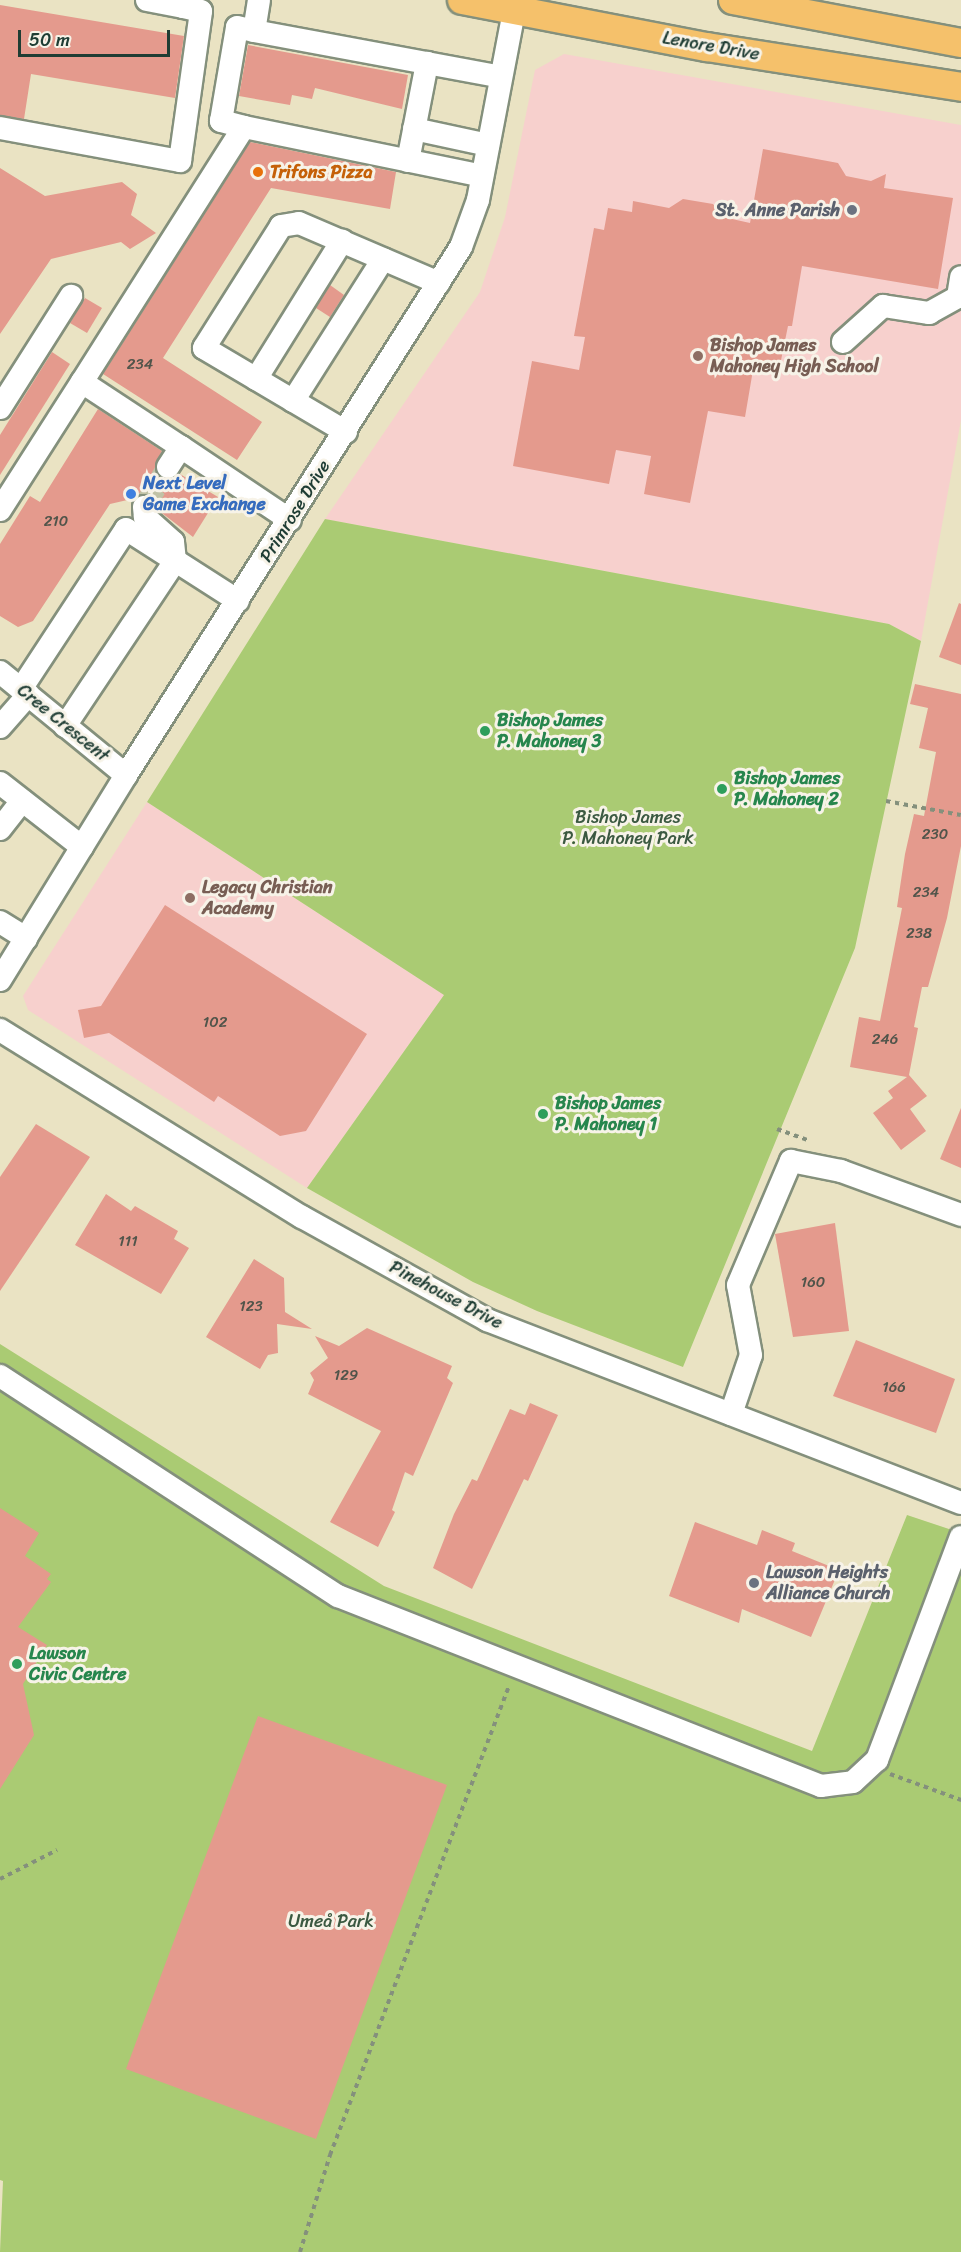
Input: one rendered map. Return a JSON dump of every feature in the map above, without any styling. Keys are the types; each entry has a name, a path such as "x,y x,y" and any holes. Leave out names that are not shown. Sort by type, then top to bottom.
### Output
{"main road":[{"name":"Lenore Drive","path":"462,0 515,5 707,47 961,87"},
{"path":"733,0 961,43"}],"street":[{"path":"0,128 180,161 201,11 184,4 147,0"},
{"path":"254,31 259,0"},
{"name":"Primrose Drive","path":"0,980 126,775 346,432 461,247 482,176 515,5"},
{"path":"482,176 221,122 237,27 501,77"},
{"path":"408,161 427,63"},
{"path":"0,510 244,127"},
{"path":"414,129 488,145"},
{"path":"346,432 204,348 281,225 299,223 439,284"},
{"path":"256,379 342,241"},
{"path":"293,401 383,259"},
{"path":"843,342 883,306 928,313 958,297 961,277"},
{"path":"0,408 71,296"},
{"path":"82,382 290,520"},
{"path":"168,467 181,447"},
{"path":"65,726 175,561 173,542 144,517 144,507"},
{"path":"0,727 126,530 238,601"},
{"name":"Cree Crescent","path":"0,672 126,775"},
{"path":"0,783 82,847"},
{"path":"0,828 22,801"},
{"path":"0,921 26,938"},
{"name":"Pinehouse Drive","path":"0,1030 302,1217 487,1320 961,1503"},
{"path":"731,1414 751,1355 738,1285 791,1161 841,1171 961,1215"},
{"path":"0,1376 338,1596 515,1668 821,1786 853,1782 877,1760 961,1537"}],"path":[{"path":"886,801 961,815"},
{"path":"300,2252 330,2155 515,1668"},
{"path":"881,1779 889,1773 961,1800"},
{"path":"0,1879 57,1850"}],"shaded area":[{"name":"Bishop James Mahoney High School","path":"564,54 961,125 961,420 921,641 889,624 325,519 480,292 505,217 535,70"},
{"name":"Legacy Christian Academy","path":"147,802 444,995 307,1188 28,1010 23,996"}],"green space":[{"name":"Bishop James P. Mahoney Park","path":"325,519 889,624 921,641 855,948 683,1367 537,1311 473,1282 307,1188 444,995 147,802"},
{"name":"Umeå Park","path":"0,1344 384,1586 812,1751 907,1515 961,1533 961,2252 0,2252 3,2181 0,2180"}],"building":[{"path":"0,5 184,36 175,98 31,74 24,119 0,115"},
{"path":"248,45 408,75 402,109 315,88 312,99 292,95 290,105 239,96"},
{"path":"250,142 396,172 390,209 271,188 163,358 262,422 237,460 103,374"},
{"path":"763,149 838,163 846,176 871,181 886,174 884,188 953,198 938,289 802,266 792,326 788,326 778,375 753,370 745,417 708,411 690,503 644,494 651,456 616,450 609,484 513,466 532,361 579,370 585,337 574,336 594,228 604,230 608,208 632,212 633,201 669,208 683,199 713,204 723,217 750,223"},
{"path":"0,168 45,196 122,182 137,194 131,215 156,233 130,249 121,242 51,259 0,334"},
{"path":"330,285 344,295 330,317 316,308"},
{"path":"85,298 102,308 87,333 70,323"},
{"path":"52,352 70,364 0,475 0,435"},
{"path":"98,409 162,451 155,466 160,478 174,479 180,474 218,497 193,537 158,510 149,495 110,504 33,621 18,627 0,616 0,544 30,496 40,502"},
{"path":"959,603 961,604 961,665 939,657"},
{"path":"915,684 961,694 961,846 947,918 928,987 922,987 914,1027 918,1028 909,1075 927,1096 910,1109 926,1131 901,1150 873,1113 893,1098 888,1091 907,1077 850,1067 859,1017 880,1021 902,908 897,907 905,854 914,814 924,816 936,752 919,748 928,708 910,704"},
{"path":"165,905 367,1034 306,1131 280,1136 218,1096 214,1102 109,1033 84,1038 78,1010 101,1006"},
{"path":"961,1108 961,1168 940,1159"},
{"path":"36,1124 90,1157 0,1291 0,1177"},
{"path":"106,1194 131,1211 135,1206 178,1231 174,1239 189,1248 161,1294 75,1245"},
{"path":"835,1223 849,1331 793,1337 775,1234"},
{"path":"254,1259 284,1278 285,1312 312,1329 277,1324 278,1353 268,1355 260,1369 206,1337"},
{"path":"367,1328 452,1366 447,1378 453,1383 413,1476 405,1472 392,1510 395,1512 378,1547 330,1522 381,1431 308,1394 314,1380 310,1373 328,1358 315,1336 339,1346"},
{"path":"856,1340 955,1379 936,1433 833,1396"},
{"path":"530,1403 558,1415 528,1481 524,1479 472,1589 433,1568 454,1514 472,1479 477,1481 510,1409 525,1415"},
{"name":"Lawson Civic Centre","path":"0,1508 39,1533 25,1556 51,1574 47,1579 51,1582 18,1627 47,1645 23,1684 34,1735 0,1789"},
{"name":"Lawson Heights Alliance Church","path":"695,1522 757,1545 762,1530 795,1543 792,1551 839,1570 811,1637 742,1609 739,1623 669,1596"},
{"path":"258,1716 447,1785 316,2139 126,2069"}],"tunnel":[{"path":"144,507 168,467"}],"place":[{"name":"Trifons Pizza","path":"258,172"},
{"name":"St. Anne Parish","path":"852,210"},
{"name":"Bishop James Mahoney High School","path":"698,356"},
{"name":"Next Level Game Exchange","path":"131,494"},
{"name":"Bishop James P. Mahoney 3","path":"485,731"},
{"name":"Bishop James P. Mahoney 2","path":"722,789"},
{"name":"Legacy Christian Academy","path":"190,898"},
{"name":"Bishop James P. Mahoney 1","path":"543,1114"},
{"name":"Lawson Heights Alliance Church","path":"754,1583"},
{"name":"Lawson Civic Centre","path":"17,1664"}]}
